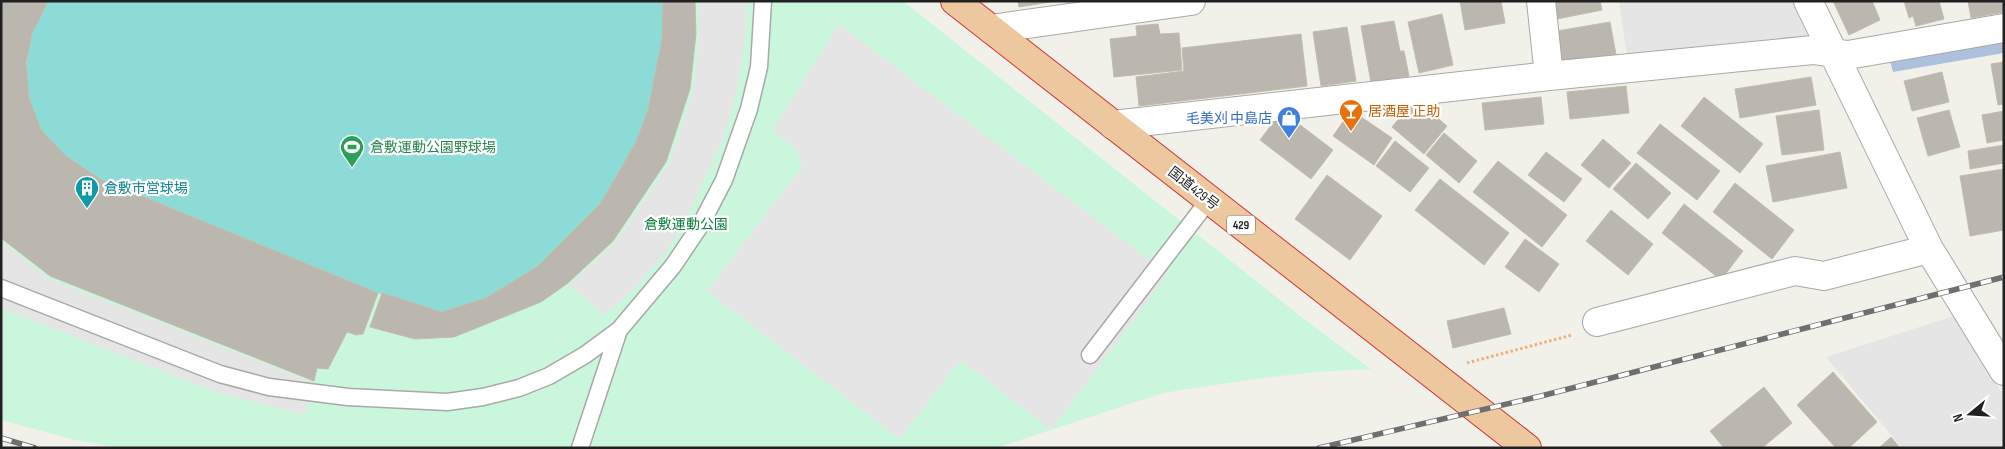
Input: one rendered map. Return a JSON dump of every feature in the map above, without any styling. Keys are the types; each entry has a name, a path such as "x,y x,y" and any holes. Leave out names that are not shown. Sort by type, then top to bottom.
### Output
{"highway":[{"name":"国道429号","path":"956,1 1527,448"}],"street":[{"path":"991,29 1191,1"},
{"path":"1541,1 1549,76"},
{"path":"1808,1 1929,249 1993,333 2004,372"},
{"path":"1114,125 1549,76 1812,50 1848,54 2004,28"},
{"path":"1597,322 1795,271 1824,276 1929,249"}],"lane":[{"path":"1,288 220,374 269,387 348,398 447,402 483,397 519,388 549,376 585,355 619,330 673,266 700,226 724,180 749,109 759,67 763,1"},
{"path":"1090,355 1209,200"},
{"path":"580,448 619,330"}],"path":[{"path":"1461,365 1589,331 1597,322"}],"green space":[{"name":"倉敷運動公園","path":"1,1 903,1 1299,315 1371,369 1315,372 1163,393 996,448 121,448 75,440 1,420"}],"shaded area":[{"name":"倉敷運動公園野球場","path":"48,1 663,1 662,39 648,110 636,142 600,204 538,266 486,298 442,312 378,293 100,179 60,151 46,137 36,120 27,82 30,44"},
{"path":"699,1 746,1 745,37 737,91 723,139 688,214 667,251 637,286 604,315 569,285 616,241 670,162 693,92 699,36"},
{"path":"1619,1 1794,1 1812,33 1807,44 1628,64"},
{"path":"839,24 1168,274 1051,430 960,360 900,439 707,291 802,167 797,150 772,131"},
{"path":"2004,38 2004,53 1893,72 1889,57"},
{"path":"1,241 50,279 314,383 305,415 213,391 1,308"},
{"path":"1957,315 2004,397 2004,448 1902,448 1826,357"}],"building":[{"name":"倉敷市営球場","path":"1,1 48,1 32,34 26,63 29,98 41,130 66,156 100,179 378,293 363,334 356,335 347,332 328,369 317,368 314,381 50,276 1,238"},
{"path":"663,1 695,1 696,34 690,89 666,162 613,241 568,283 541,302 454,337 415,339 370,327 382,293 442,312 486,298 538,266 600,204 636,142 648,110 662,39"},
{"path":"1018,1 1057,1 1019,7"},
{"path":"1460,1 1501,1 1505,23 1465,30"},
{"path":"1553,1 1600,1 1602,10 1557,19"},
{"path":"1833,1 1872,1 1880,20 1849,35"},
{"path":"1904,1 1939,1 1944,19 1916,26 1913,16 1909,18"},
{"path":"1968,1 2004,1 2004,12 1971,18"},
{"path":"1442,14 1453,65 1419,73 1408,22"},
{"path":"1394,21 1400,51 1404,51 1409,76 1371,83 1361,26"},
{"path":"1610,22 1617,60 1564,70 1557,31"},
{"path":"1158,24 1160,34 1179,33 1182,70 1114,77 1110,39 1137,36 1136,26"},
{"path":"1347,27 1356,81 1321,86 1313,32"},
{"path":"1301,34 1307,86 1139,106 1136,77 1184,71 1182,48"},
{"path":"2004,62 2004,104 1998,105 1991,64"},
{"path":"1942,72 1949,102 1912,111 1904,81"},
{"path":"1811,77 1816,105 1740,118 1735,89"},
{"path":"1626,86 1629,113 1570,119 1567,92"},
{"path":"1541,97 1544,124 1485,130 1482,103"},
{"path":"1704,97 1763,144 1740,173 1681,126"},
{"path":"1415,99 1447,126 1424,154 1392,127"},
{"path":"1351,110 1392,138 1374,165 1333,136"},
{"path":"1819,110 1824,150 1782,155 1776,116"},
{"path":"1949,110 1960,147 1928,156 1917,118"},
{"path":"1282,111 1333,150 1311,179 1260,140"},
{"path":"2004,111 2004,140 1987,143 1982,115"},
{"path":"1660,124 1720,171 1697,200 1637,153"},
{"path":"1444,133 1477,161 1459,183 1426,155"},
{"path":"1603,139 1631,163 1609,188 1581,165"},
{"path":"1395,141 1429,168 1410,192 1376,166"},
{"path":"2004,145 2004,163 1970,169 1968,151"},
{"path":"1546,152 1582,179 1564,202 1528,175"},
{"path":"1840,152 1847,188 1773,202 1766,166"},
{"path":"1498,161 1567,215 1542,247 1473,192"},
{"path":"1636,163 1671,193 1648,219 1613,189"},
{"path":"2004,169 2004,230 1970,236 1960,176"},
{"path":"1327,175 1382,216 1350,260 1295,219"},
{"path":"1440,179 1509,233 1484,265 1415,210"},
{"path":"1735,183 1794,230 1772,259 1713,212"},
{"path":"1684,204 1743,251 1721,280 1662,233"},
{"path":"1611,210 1653,244 1628,275 1586,241"},
{"path":"1525,239 1559,264 1539,292 1505,267"},
{"path":"1504,308 1511,334 1453,348 1447,321"},
{"path":"1833,372 1877,422 1849,448 1836,448 1797,405"},
{"path":"1764,387 1792,423 1762,448 1724,448 1710,431"},
{"path":"1891,437 1900,448 1879,448"}],"railway":[{"path":"1319,448 1541,396 2004,277"},
{"path":"1,438 35,448"}],"place":[{"name":"居酒屋 正助","path":"1351,132"},
{"name":"毛美刈 中島店","path":"1289,139"},
{"name":"倉敷運動公園野球場","path":"352,168"},
{"name":"倉敷市営球場","path":"87,209"}]}
